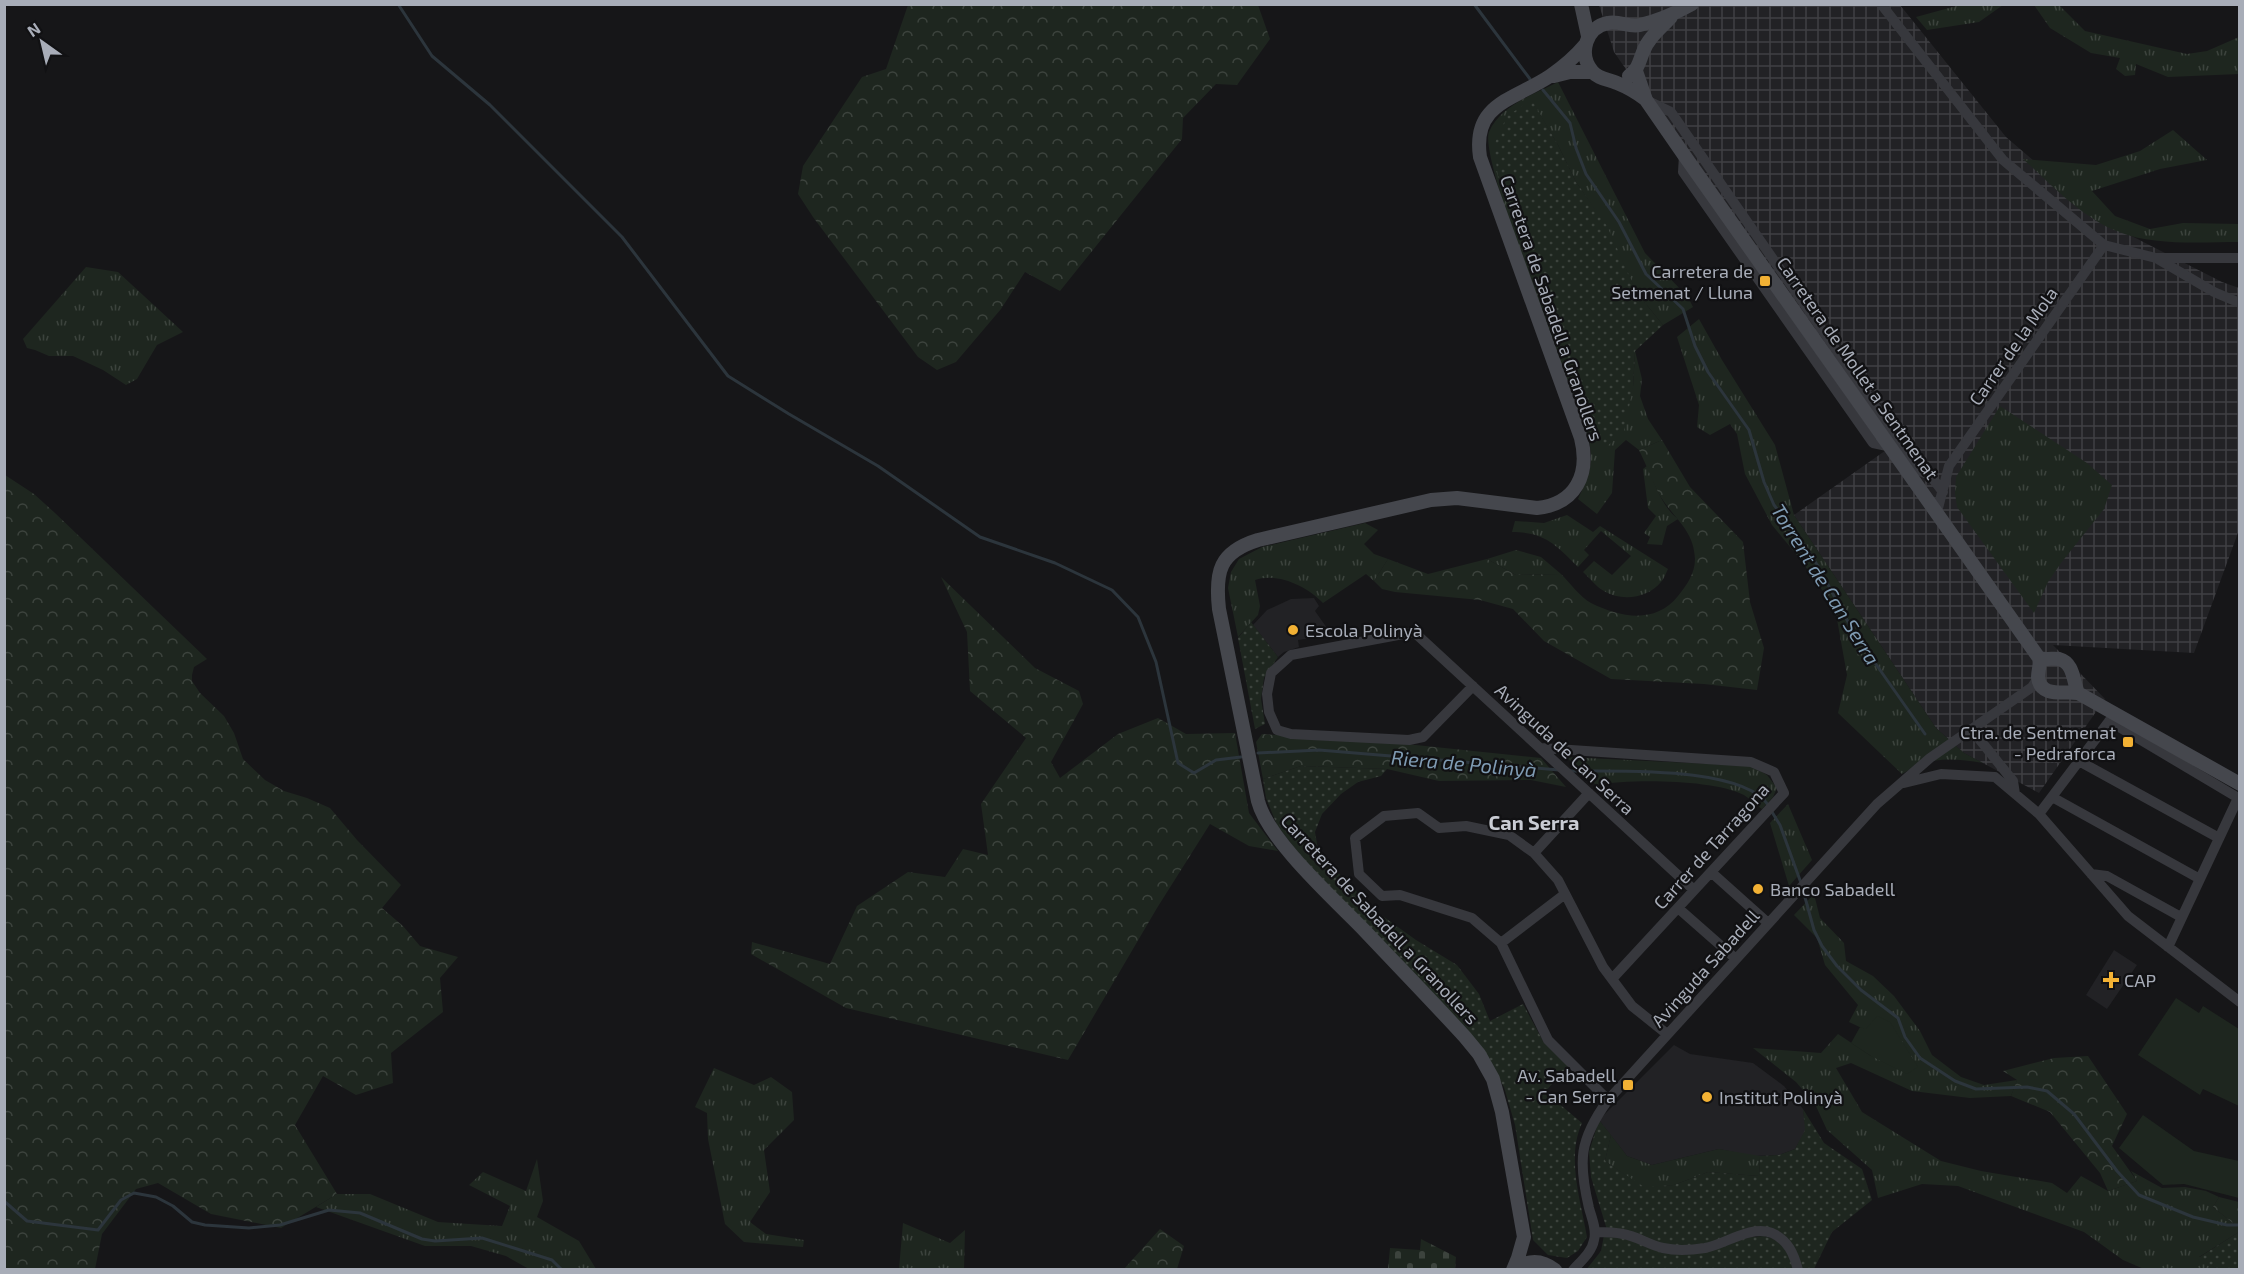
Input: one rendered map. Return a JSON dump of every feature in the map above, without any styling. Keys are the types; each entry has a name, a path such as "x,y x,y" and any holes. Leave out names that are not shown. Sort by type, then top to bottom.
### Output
{"main road":[{"path":"1582,4 1609,22 1627,25 1642,25 1674,14 1692,4"},
{"path":"1582,4 1587,40 1586,57 1592,72"},
{"path":"1613,81 1636,71 1643,51 1652,36 1674,14"},
{"path":"1550,77 1570,61 1597,28 1609,22"},
{"path":"1627,25 1637,33 1643,51"},
{"path":"1636,71 1646,100"},
{"path":"1550,77 1570,72 1592,72 1603,79 1633,90 1646,100"},
{"name":"Carretera de Sabadell a Granollers","path":"1513,1269 1520,1255 1524,1237 1499,1096 1484,1063 1465,1037 1312,876 1270,828 1263,815 1247,747 1217,588 1219,573 1224,561 1237,549 1258,540 1431,500 1457,498 1527,507 1549,507 1562,501 1578,484 1584,465 1581,438 1480,157 1478,138 1488,114 1514,95 1550,77"},
{"name":"Carretera de Mollet a Sentmenat","path":"1646,100 1937,512 2040,673"},
{"path":"2056,658 2064,660 2073,673 2072,688 2057,693 2049,692 2040,673 2056,658"},
{"path":"2072,688 2112,717 2239,793"},
{"name":"Carretera de Sabadell a Granollers","path":"1524,1237 1549,1266"},
{"path":"1513,1269 1527,1262 1549,1266"}],"street":[{"path":"1881,4 2003,159 2104,245 2156,258 2240,258"},
{"path":"1646,100 1671,112 1920,471 1930,475 1943,492"},
{"name":"Carrer de la Mola","path":"1937,512 1949,466 2104,245"},
{"path":"2156,258 2214,292 2240,303"},
{"name":"Carrer de la Mola","path":"1916,482 1949,466"},
{"name":"Avinguda de Can Serra","path":"1473,686 1423,737 1409,740 1291,734 1277,730 1269,712 1267,694 1271,673 1291,655 1414,632 1541,748 1694,890"},
{"path":"1900,784 1930,758 1972,730 2040,673"},
{"path":"2039,814 2112,717"},
{"path":"1972,730 2013,781 2015,794"},
{"name":"Carrer de Tarragona","path":"1541,748 1751,762 1774,772 1784,793 1612,979"},
{"path":"2079,761 2219,838"},
{"name":"Avinguda Sabadell","path":"1595,1232 1583,1181 1582,1153 1593,1121 1608,1100 1861,820 1900,784 1941,774 1995,777 2039,814 2128,916 2240,1002"},
{"path":"1534,854 1589,793"},
{"path":"2168,947 2239,793"},
{"path":"2052,797 2200,879"},
{"path":"1608,1100 1548,1040 1501,943 1472,918 1400,895 1382,896 1359,874 1355,838 1384,816 1418,813 1439,828 1467,826 1509,835 1534,854 1558,880 1603,967 1632,1006 1667,1034"},
{"path":"1711,872 1768,923"},
{"path":"2091,874 2107,876 2181,917"},
{"path":"1501,943 1565,894"},
{"path":"1678,908 1736,959"},
{"path":"1573,1269 1590,1251 1595,1232 1624,1234 1663,1248 1686,1249 1706,1248 1751,1232 1763,1231 1773,1234 1786,1243 1795,1255 1798,1269"}],"shaded area":[{"path":"1599,5 1900,5 2006,137 2106,223 2222,282 2239,288 2239,530 2194,653 2053,645 2105,699 2039,793 1964,753 1936,728 1794,515 1889,448 1614,52"},
{"name":"Escola Polinyà","path":"1314,598 1319,606 1315,611 1332,635 1298,640 1299,647 1284,652 1278,657 1253,625 1267,610 1291,599"},
{"name":"CAP","path":"2114,950 2137,965 2107,1009 2086,995"},
{"name":"Institut Polinyà","path":"1674,1045 1690,1054 1753,1063 1784,1086 1803,1109 1806,1130 1795,1149 1779,1155 1754,1156 1719,1149 1652,1165 1627,1156 1599,1120"}],"green space":[{"path":"908,5 1258,5 1270,39 1237,85 1216,84 1183,118 1182,139 1060,291 1025,272 1001,309 956,362 937,370 918,357 798,194 803,166 862,77 886,69"},
{"path":"1960,5 2003,5 1979,22 1927,30 1916,17"},
{"path":"2034,5 2059,5 2085,31 2187,54 2207,51 2239,37 2239,74 2168,77 2136,64 2135,75 2125,76 2116,69 2120,58 2091,53 2050,28"},
{"path":"1558,82 1645,253 1688,297 1693,307 1663,325 1637,293 1606,226 1576,182 1558,145 1532,101 1498,178 1574,377 1594,440 1633,388 1635,351 1642,379 1640,396 1648,419 1662,440 1639,450 1626,440 1615,450 1612,493 1597,514 1578,499 1590,471 1589,440 1512,230 1490,151 1489,132 1501,115 1529,96"},
{"path":"1532,100 1576,182 1607,226 1637,293 1663,325 1635,351 1633,388 1624,431 1605,448 1594,440 1574,377 1498,178 1494,145 1507,116"},
{"path":"2173,130 2207,160 2160,169 2092,191 2115,216 2150,229 2183,223 2239,224 2239,242 2163,241 2119,232 2080,210 2023,159 2096,165 2140,151"},
{"path":"86,267 118,272 183,332 157,345 137,379 126,385 103,370 73,356 49,356 27,348 23,339"},
{"path":"1699,319 1775,445 1794,515 1936,728 1964,753 1983,763 1961,760 1932,761 1902,774 1838,713 1847,675 1835,608 1772,525 1745,474 1737,434 1730,424 1710,435 1697,427 1699,405 1677,337"},
{"path":"2000,406 2087,463 2112,485 2104,509 2048,582 2034,613 1957,507 1956,477"},
{"path":"1662,440 1690,487 1743,542 1750,602 1764,648 1757,690 1704,684 1611,679 1544,641 1513,609 1480,600 1395,592 1382,589 1374,581 1388,559 1428,574 1487,559 1516,575 1561,574 1579,594 1591,603 1614,612 1638,616 1659,611 1678,596 1692,574 1695,564 1691,539 1663,501 1639,450"},
{"path":"1647,466 1663,502 1678,519 1667,526 1662,545 1647,544 1650,537 1644,533 1656,516 1648,508 1643,469"},
{"path":"5,475 34,494 55,513 207,659 194,667 192,681 200,693 224,716 234,733 243,759 265,780 284,791 330,808 357,840 401,885 382,908 403,926 420,946 458,957 440,978 443,1012 391,1053 393,1083 356,1095 323,1076 295,1125 337,1194 281,1228 211,1214 158,1183 136,1189 102,1234 95,1269 5,1269"},
{"path":"1567,515 1593,532 1600,526 1668,569 1662,581 1649,592 1634,597 1611,594 1598,587 1583,572 1594,561 1612,575 1631,556 1601,531 1584,550 1589,555 1578,567 1563,552 1542,537 1512,532 1515,521 1544,523"},
{"path":"1365,523 1378,530 1364,544 1374,554 1388,559 1374,581 1366,574 1323,603 1309,591 1291,582 1273,578 1255,580 1260,606 1258,615 1238,637 1228,588 1231,572 1239,559 1262,547"},
{"path":"1516,550 1541,557 1561,574 1516,575 1487,559"},
{"path":"941,577 1035,668 1079,691 1083,704 1051,762 1060,778 1118,734 1158,718 1186,734 1235,733 1249,813 1278,851 1249,846 1210,824 1157,908 1068,1060 846,1008 751,954 752,942 830,964 857,906 908,872 945,877 963,849 988,855 981,804 1026,738 970,691 967,632"},
{"path":"1251,622 1278,657 1264,678 1261,699 1265,724 1255,729 1238,638"},
{"path":"1262,734 1406,744 1541,758 1566,787 1531,780 1439,781 1387,769 1301,766 1263,779 1256,742"},
{"path":"1566,757 1752,766 1767,775 1777,788 1773,797 1762,809 1744,795 1692,783 1649,781 1596,785"},
{"path":"1301,766 1387,769 1381,776 1358,782 1341,794 1322,814 1315,832 1318,849 1377,912 1416,940 1457,965 1479,994 1490,1021 1523,1004 1543,1041 1568,1066 1545,1092 1582,1123 1577,1136 1575,1165 1587,1237 1578,1251 1567,1258 1548,1255 1533,1240 1515,1125 1504,1087 1487,1058 1405,966 1300,855 1277,825 1266,798 1263,779"},
{"path":"1788,804 1812,860 1789,886 1770,823"},
{"path":"1814,894 1820,918 1844,943 1846,961 1873,976 1894,996 1920,1031 1932,1055 1961,1077 1984,1085 2017,1080 2011,1096 1970,1098 1912,1091 1851,1063 1836,1068 1862,1112 1941,1161 1981,1171 2052,1183 2067,1193 2081,1176 2108,1191 2137,1181 2131,1171 2162,1188 2185,1187 2206,1191 2219,1197 2213,1207 2239,1228 2239,1232 2199,1257 2216,1268 2144,1269 2123,1260 2084,1232 1958,1186 1922,1184 1878,1198 1872,1170 1827,1130 1815,1104 1796,1082 1753,1048 1821,1053 1838,1034 1871,1056 1866,1030 1849,1022 1858,1005 1825,965 1817,938 1794,915"},
{"path":"2176,998 2199,1013 2203,1006 2239,1029 2239,1106 2203,1089 2200,1095 2138,1055"},
{"path":"1877,1016 1890,1022 1918,1067 1907,1074 1851,1043 1860,1027 1866,1029"},
{"path":"2088,1056 2127,1114 2112,1146 2137,1181 2108,1191 2100,1173 2050,1112 2011,1096 2017,1080 2003,1071 2054,1058"},
{"path":"714,1068 754,1085 771,1077 792,1092 794,1120 764,1150 770,1192 750,1222 766,1234 804,1240 803,1247 744,1242 725,1224 708,1139 707,1113 695,1107"},
{"path":"1803,1109 1824,1143 1862,1169 1872,1200 1832,1232 1814,1269 1801,1269 1773,1230 1705,1245 1664,1245 1607,1230 1591,1177 1589,1152 1599,1120 1611,1135 1605,1161 1644,1187 1674,1185 1708,1172 1759,1176 1760,1156 1779,1155 1795,1149 1805,1130"},
{"path":"2143,1115 2194,1151 2239,1161 2239,1198 2184,1184 2163,1185 2119,1148"},
{"path":"1611,1135 1627,1156 1652,1165 1719,1149 1760,1156 1759,1176 1708,1172 1674,1185 1644,1188 1605,1161"},
{"path":"537,1159 543,1201 537,1217 579,1241 596,1269 529,1269 506,1256 471,1246 425,1246 316,1207 337,1194 370,1194 438,1222 502,1226 510,1206 469,1185 483,1172 526,1191"},
{"path":"2219,1197 2239,1202 2239,1228 2213,1207"},
{"path":"903,1223 950,1243 965,1230 964,1269 899,1269"},
{"path":"1160,1229 1184,1246 1177,1269 1124,1269"},
{"path":"2239,1232 2239,1269 2216,1268 2198,1258"},
{"path":"1604,1235 1707,1251 1750,1237 1764,1236 1774,1239 1784,1247 1791,1259 1793,1270 1586,1270 1601,1251"},
{"path":"1421,1239 1456,1257 1455,1269 1388,1269 1390,1248 1420,1250"}],"waterway":[{"path":"398,4 432,56 490,105 622,237 728,376 878,466 980,537 1055,563 1112,590 1138,617 1156,662 1178,763 1194,773 1216,760 1241,757"},
{"name":"Torrent de Can Serra","path":"1474,4 1530,79"},
{"name":"Torrent de Can Serra","path":"1543,90 1570,123 1586,174 1619,222 1646,274 1683,309 1695,346 1708,372 1749,430 1764,482 1774,505 1818,566 1854,633 1925,734"},
{"name":"Riera de Polinyà","path":"1258,753 1319,750 1559,770"},
{"name":"Riera de Polinyà","path":"1569,771 1645,772 1706,777 1733,783 1755,793 1769,806"},
{"path":"1772,812 1780,825 1801,883"},
{"path":"1803,890 1814,930 1822,946 1837,966 1861,990 1898,1018 1905,1037 1920,1058 1955,1081 1976,1089 2027,1087 2047,1091 2074,1114 2117,1171 2139,1195 2193,1217 2227,1225 2240,1225"},
{"path":"4,1201 27,1221 98,1230 121,1200 134,1193 156,1197 173,1206 192,1222 205,1225 249,1228 280,1225 329,1210 360,1213 422,1239 435,1241 482,1238 552,1260 562,1270"}],"place":[{"name":"Carretera de Setmenat / Lluna","path":"1765,281"},
{"name":"Escola Polinyà","path":"1293,630"},
{"name":"Ctra. de Sentmenat - Pedraforca","path":"2128,742"},
{"name":"Banco Sabadell","path":"1758,889"},
{"name":"CAP","path":"2111,980"},
{"name":"Av. Sabadell - Can Serra","path":"1628,1085"},
{"name":"Institut Polinyà","path":"1707,1097"}],"district":[{"name":"Can Serra","path":"1534,822"}]}
